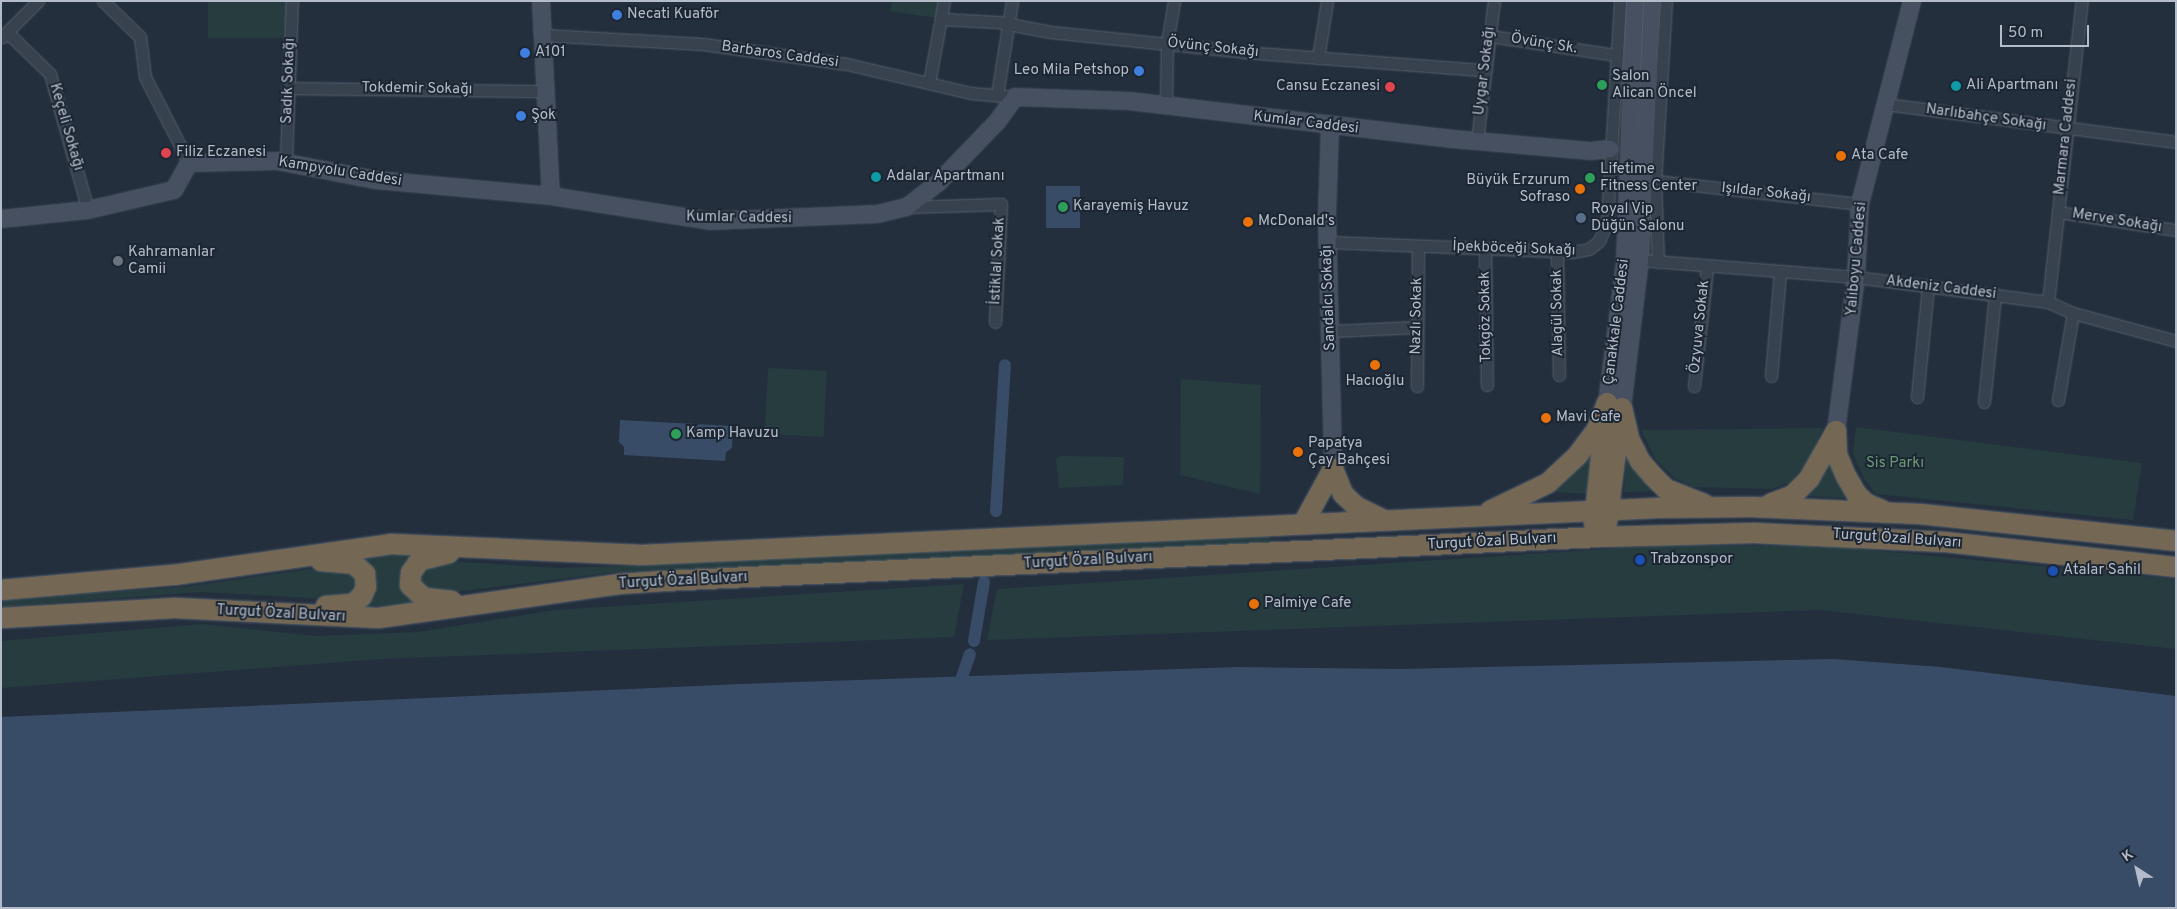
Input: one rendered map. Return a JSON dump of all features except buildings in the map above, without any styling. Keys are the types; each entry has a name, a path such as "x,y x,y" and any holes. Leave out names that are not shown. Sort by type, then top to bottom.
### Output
{"highway":[{"path":"1614,406 1640,461 1653,476 1666,489 1712,507"},
{"path":"1599,537 1614,406"},
{"path":"1478,516 1510,504 1548,483 1578,456 1614,406"},
{"path":"1751,507 1782,501 1793,494 1809,479 1836,431"},
{"path":"1836,431 1837,455 1857,495 1867,504 1887,512"},
{"path":"1333,469 1343,494 1350,501 1373,517 1389,521"},
{"path":"1302,524 1333,469"},
{"name":"Turgut Özal Bulvarı","path":"1,590 174,575 391,544 642,555 1712,507 1887,512 2176,541"},
{"name":"Turgut Özal Bulvarı","path":"1,618 122,609 378,618 482,606 576,590 664,581 1599,537 1754,533 1866,536 1995,546 2176,567"},
{"path":"475,548 420,560 410,573 410,585 424,598 482,606"},
{"path":"229,612 260,606 343,606 362,596 366,587 365,574 361,567 340,562 286,558"}],"street":[{"path":"4,35 38,1"},
{"path":"1,219 88,210 174,190 189,163 145,77 140,37 103,1"},
{"name":"Sadık Sokağı","path":"286,161 292,1"},
{"path":"541,1 551,196"},
{"path":"929,83 944,1"},
{"path":"1006,100 1008,24 1012,1"},
{"path":"1166,105 1167,43 1174,1"},
{"path":"1318,58 1327,1"},
{"name":"Uygar Sokağı","path":"1476,141 1494,1"},
{"name":"İpekböceği Sokağı","path":"1328,242 1557,252 1589,249 1599,241 1607,222 1615,55 1620,1"},
{"name":"Çanakkale Caddesi","path":"1635,1 1637,152"},
{"name":"Çanakkale Caddesi","path":"1614,406 1625,262 1652,1"},
{"path":"1614,406 1640,260 1666,1"},
{"name":"Yalıboyu Caddesi","path":"1836,431 1856,277 1860,204 1912,1"},
{"name":"Marmara Caddesi","path":"2048,302 2082,1"},
{"name":"Övünç Sokağı","path":"941,19 1008,24 1051,32 1318,58 1486,70"},
{"name":"Keçeli Sokağı","path":"4,35 50,74 88,210"},
{"name":"Barbaros Caddesi","path":"543,35 703,44 847,64 1006,100"},
{"name":"Övünç Sk.","path":"1490,36 1615,55"},
{"name":"Tokdemir Sokağı","path":"288,88 547,91"},
{"name":"Kumlar Caddesi","path":"551,196 710,221 878,214 906,207 939,182 968,153 1006,100 1166,105 1330,126 1476,141 1591,151 1610,149"},
{"name":"Narlıbahçe Sokağı","path":"1885,104 2066,130 2176,142"},
{"name":"Sandalcı Sokağı","path":"1330,126 1328,242 1332,331 1333,469"},
{"path":"1637,152 1649,180 1658,262"},
{"name":"Kampyolu Caddesi","path":"189,163 286,161 376,180 551,196"},
{"name":"Işıldar Sokağı","path":"1649,180 1860,204"},
{"name":"İstiklal Sokak","path":"906,207 1001,204 995,322"},
{"name":"Merve Sokağı","path":"2058,212 2176,230"},
{"name":"Nazlı Sokak","path":"1416,386 1418,246"},
{"name":"Tokgöz Sokak","path":"1486,248 1487,385"},
{"name":"Alagül Sokak","path":"1557,252 1559,375"},
{"name":"Akdeniz Caddesi","path":"1640,260 1707,268 1856,277 2048,302 2073,313 2176,341"},
{"name":"Özyuva Sokak","path":"1694,386 1707,268"},
{"path":"1771,376 1780,273"},
{"path":"1917,397 1928,286"},
{"path":"1984,402 1995,295"},
{"path":"2058,400 2073,313"},
{"path":"1332,331 1417,327"}],"green space":[{"path":"208,1 286,1 286,38 208,38"},
{"path":"892,1 939,1 936,18 890,11"},
{"path":"768,368 827,371 823,437 765,434"},
{"path":"1181,379 1261,385 1260,494 1180,475"},
{"name":"Sis Parkı","path":"1856,427 2142,463 2133,520 1876,494 1865,480 1853,454"},
{"path":"1823,428 1806,465 1790,482 1772,489 1692,487 1675,478 1656,460 1641,430"},
{"path":"1593,448 1587,494 1557,492 1557,489 1583,463"},
{"path":"1627,451 1658,491 1624,492"},
{"path":"1061,456 1124,457 1123,485 1059,488 1056,458"},
{"path":"1828,460 1846,494 1844,498 1808,496"},
{"path":"1270,535 1271,542 1257,544 609,573 430,595 415,574 432,560 557,568 906,550"},
{"path":"1667,545 1826,546 2176,579 2176,649 1820,610 987,640 997,589"},
{"path":"413,553 401,569 400,580 401,590 416,604 359,607 359,557"},
{"path":"339,565 351,565 360,585 344,600 202,592 1,607 1,599 184,587"},
{"path":"964,584 954,637 382,659 1,688 1,641 203,624 316,636 418,632 555,610"}],"water":[{"name":"Karayemiş Havuz","path":"1046,186 1080,186 1080,228 1046,228"},
{"name":"Kamp Havuzu","path":"620,420 733,426 732,448 726,452 725,461 624,455 624,447 619,442"},
{"path":"1833,659 1941,667 2176,696 2176,908 1,908 1,717 741,684 1238,667 1400,669"}],"waterway":[{"path":"996,511 1005,365"},
{"path":"974,641 984,582"},
{"path":"962,677 970,654"}],"place":[{"name":"Necati Kuaför","path":"617,15"},
{"name":"A101","path":"525,53"},
{"name":"Leo Mila Petshop","path":"1139,71"},
{"name":"Salon Alican Öncel","path":"1602,85"},
{"name":"Ali Apartmanı","path":"1956,86"},
{"name":"Cansu Eczanesi","path":"1390,87"},
{"name":"Şok","path":"521,116"},
{"name":"Filiz Eczanesi","path":"166,153"},
{"name":"Ata Cafe","path":"1841,156"},
{"name":"Adalar Apartmanı","path":"876,177"},
{"name":"Lifetime Fitness Center","path":"1590,178"},
{"name":"Büyük Erzurum Sofraso","path":"1580,189"},
{"name":"Karayemiş Havuz","path":"1063,207"},
{"name":"Royal Vip Düğün Salonu","path":"1581,218"},
{"name":"McDonald's","path":"1248,222"},
{"name":"Kahramanlar Camii","path":"118,261"},
{"name":"Hacıoğlu","path":"1375,365"},
{"name":"Mavi Cafe","path":"1546,418"},
{"name":"Kamp Havuzu","path":"676,434"},
{"name":"Papatya Çay Bahçesi","path":"1298,452"},
{"name":"Trabzonspor","path":"1640,560"},
{"name":"Atalar Sahil","path":"2053,571"},
{"name":"Palmiye Cafe","path":"1254,604"}]}
